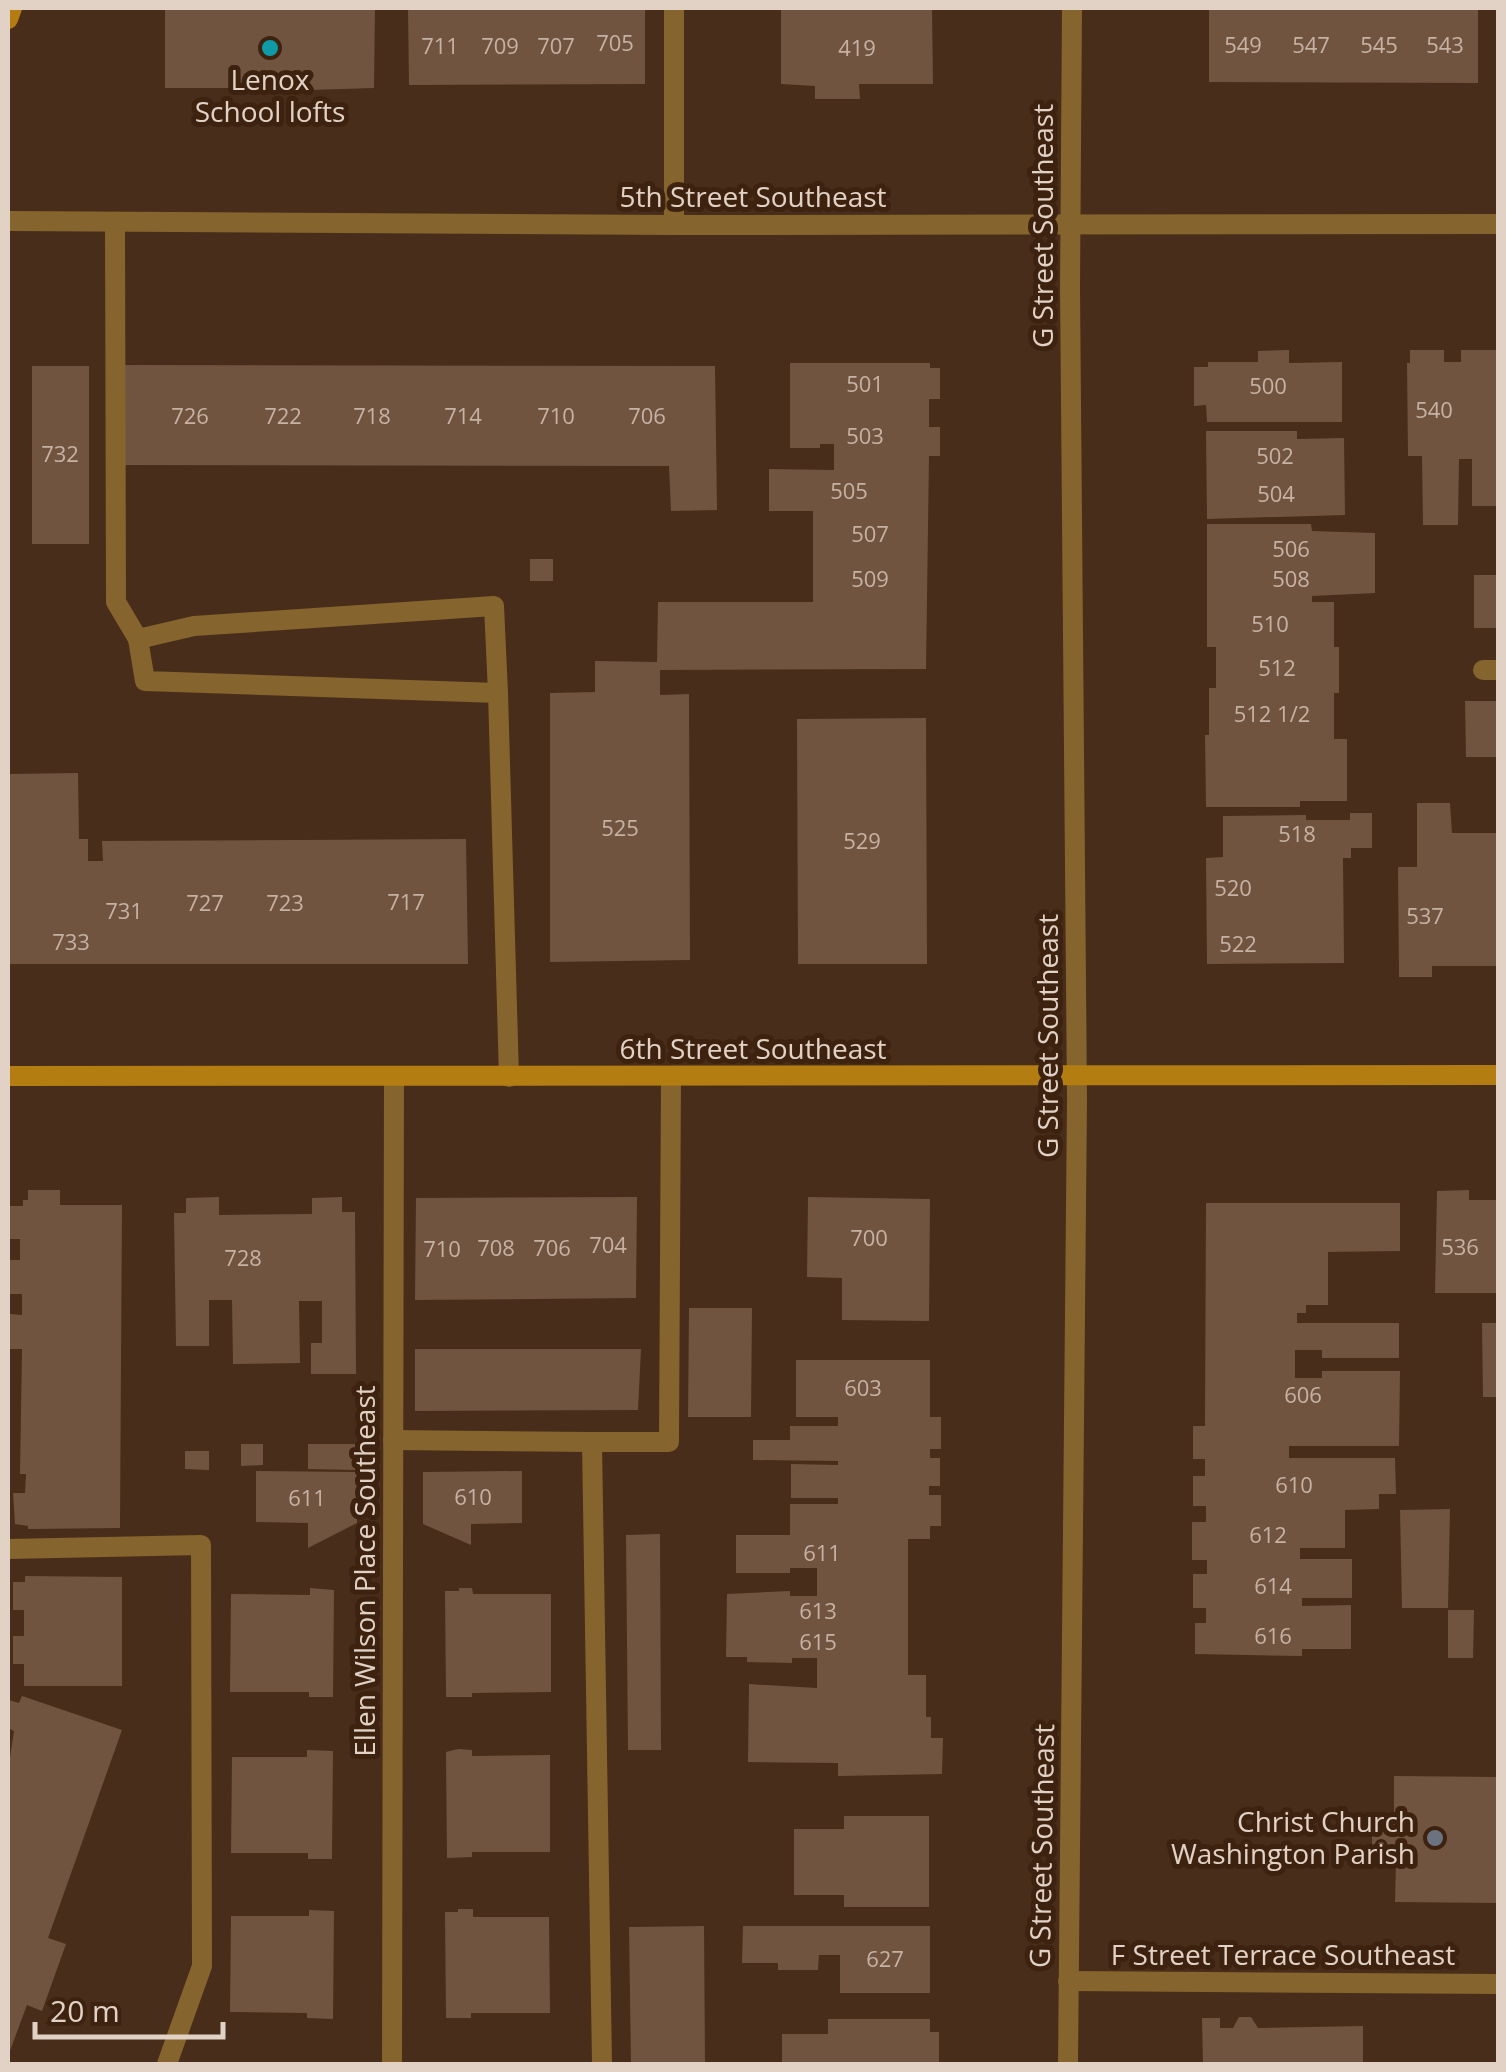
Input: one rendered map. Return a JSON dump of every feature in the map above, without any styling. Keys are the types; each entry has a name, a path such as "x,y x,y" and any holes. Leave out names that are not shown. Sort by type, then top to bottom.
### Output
{"street":[{"path":"8,19 12,8"},
{"path":"674,8 674,225"},
{"name":"G Street Southeast","path":"1068,2064 1077,1075 1070,225 1072,8"},
{"name":"5th Street Southeast","path":"8,220 674,225 1498,224"},
{"path":"115,222 116,602 138,639 145,681 498,694"},
{"path":"138,639 194,626 494,606 509,1077"},
{"name":"6th Street Southeast","path":"8,1076 1498,1075"},
{"name":"Ellen Wilson Place Southeast","path":"392,2064 394,1077"},
{"path":"393,1440 669,1442 671,1077"},
{"path":"592,1442 602,2064"},
{"path":"8,1548 200,1545 202,1966 167,2064"},
{"name":"F Street Terrace Southeast","path":"1068,1981 1498,1984"}],"building":[{"name":"Lenox School lofts","path":"165,8 375,8 374,88 245,92 245,88 165,88"},
{"path":"408,8 645,8 645,84 409,85"},
{"path":"781,8 932,8 933,84 859,84 860,99 815,99 815,86 781,84"},
{"path":"1209,8 1478,8 1478,83 1209,82"},
{"path":"1289,350 1289,363 1342,362 1342,422 1207,422 1206,405 1194,406 1194,367 1208,367 1208,362 1258,362 1258,351"},
{"path":"1410,350 1444,350 1444,362 1461,362 1461,350 1496,350 1498,506 1472,506 1472,459 1459,459 1458,525 1423,525 1422,456 1408,456"},
{"path":"790,363 930,363 930,368 940,368 940,399 929,399 929,427 940,427 940,456 929,456 926,669 660,670 660,695 689,694 690,960 550,962 550,693 595,692 595,661 657,662 658,602 813,602 813,511 769,511 769,469 834,470 834,444 790,448"},
{"path":"121,365 715,366 717,510 671,511 669,466 121,465"},
{"path":"32,366 89,366 89,544 32,544"},
{"path":"1206,431 1297,431 1297,439 1344,438 1345,515 1207,519"},
{"path":"1207,524 1311,524 1312,531 1375,533 1375,593 1312,596 1312,602 1334,602 1339,693 1334,693 1334,739 1347,739 1347,801 1300,801 1300,807 1206,807 1205,735 1209,735 1209,688 1216,688 1216,647 1207,647"},
{"path":"530,559 553,559 553,581 530,581"},
{"path":"1474,575 1498,575 1498,628 1474,628"},
{"path":"1465,701 1498,701 1498,757 1466,757"},
{"path":"926,718 927,964 798,964 797,719"},
{"path":"78,773 79,839 88,839 88,861 103,861 102,841 466,839 468,964 8,964 8,774"},
{"path":"1417,803 1450,803 1452,833 1498,833 1498,966 1432,966 1432,977 1399,977 1398,867 1417,867"},
{"path":"1350,813 1372,813 1372,848 1351,848 1351,858 1343,858 1344,963 1207,964 1206,858 1223,857 1223,816 1306,815 1306,820 1350,820"},
{"path":"28,1190 60,1190 60,1205 122,1205 120,1528 28,1529 15,1524 13,1493 25,1493 26,1474 20,1474 22,1349 10,1349 10,1314 22,1315 22,1294 10,1294 10,1260 20,1260 20,1239 10,1239 10,1206 23,1206"},
{"path":"1469,1190 1469,1200 1498,1200 1498,1293 1435,1293 1437,1191"},
{"path":"219,1197 219,1215 312,1214 312,1198 342,1197 342,1212 355,1212 356,1374 311,1374 311,1343 322,1343 322,1301 299,1301 300,1363 233,1364 232,1300 209,1300 209,1346 176,1346 174,1213 186,1213 186,1198"},
{"path":"637,1197 636,1298 415,1300 416,1198"},
{"path":"808,1197 930,1199 929,1321 842,1320 842,1278 807,1277"},
{"path":"1206,1203 1400,1203 1400,1251 1328,1252 1328,1305 1306,1305 1306,1313 1297,1313 1297,1323 1399,1323 1399,1358 1322,1358 1322,1350 1295,1350 1295,1378 1322,1378 1322,1371 1400,1371 1399,1446 1289,1446 1289,1458 1395,1458 1396,1494 1379,1494 1379,1509 1345,1510 1345,1548 1300,1548 1300,1559 1352,1559 1352,1598 1302,1598 1302,1606 1351,1605 1351,1649 1302,1649 1302,1656 1195,1654 1195,1623 1206,1623 1206,1608 1193,1608 1193,1574 1207,1574 1207,1560 1192,1560 1192,1522 1206,1522 1206,1506 1193,1506 1193,1476 1205,1476 1205,1459 1193,1459 1193,1426 1205,1426"},
{"path":"689,1308 752,1308 751,1417 688,1417"},
{"path":"1482,1323 1498,1323 1498,1397 1483,1397"},
{"path":"415,1349 641,1349 638,1410 415,1411"},
{"path":"796,1360 930,1360 930,1417 941,1417 941,1449 930,1449 930,1458 940,1458 940,1486 929,1486 929,1495 941,1495 941,1526 930,1526 930,1539 908,1539 908,1675 926,1675 926,1717 931,1717 931,1738 943,1738 942,1774 838,1776 838,1763 748,1762 749,1684 817,1688 817,1658 792,1658 792,1663 747,1662 747,1657 726,1657 727,1594 790,1591 790,1596 817,1596 817,1568 790,1568 790,1573 736,1573 736,1535 790,1535 790,1504 838,1504 838,1498 791,1498 791,1464 838,1465 838,1461 753,1460 753,1440 790,1440 790,1426 838,1426 838,1417 796,1417"},
{"path":"241,1444 263,1444 263,1465 241,1466"},
{"path":"308,1444 355,1444 355,1470 308,1469"},
{"path":"185,1451 209,1451 209,1470 185,1469"},
{"path":"256,1471 357,1472 357,1523 308,1548 308,1523 256,1522"},
{"path":"522,1471 522,1523 471,1524 471,1545 423,1524 423,1472"},
{"path":"1450,1509 1448,1608 1402,1608 1400,1510"},
{"path":"660,1534 661,1750 628,1750 626,1535"},
{"path":"25,1576 122,1577 122,1686 24,1686 24,1664 13,1664 13,1636 24,1636 24,1610 13,1610 13,1582 25,1582"},
{"path":"310,1588 334,1590 333,1697 309,1697 309,1692 230,1692 231,1594 310,1595"},
{"path":"472,1588 473,1594 551,1594 551,1692 446,1697 445,1591"},
{"path":"1448,1610 1474,1610 1473,1658 1448,1658"},
{"path":"22,1696 122,1730 48,1938 66,1944 42,2011 27,2005 8,2056 8,1756 14,1731 8,1728 8,1708 9,1700 19,1703"},
{"path":"307,1750 333,1751 332,1859 308,1859 308,1853 231,1853 232,1757 307,1757"},
{"path":"472,1750 472,1756 550,1755 550,1852 472,1852 472,1857 447,1858 446,1752"},
{"name":"Christ Church Washington Parish","path":"1394,1776 1498,1777 1498,1903 1395,1902 1396,1862 1389,1862 1389,1857 1372,1857 1372,1820 1394,1817"},
{"path":"844,1816 929,1816 929,1907 844,1907 844,1895 794,1895 794,1829 844,1829"},
{"path":"473,1909 473,1917 549,1917 550,2013 471,2013 471,2018 446,2018 445,1912"},
{"path":"309,1910 334,1911 333,2019 307,2018 307,2013 230,2012 231,1916 309,1916"},
{"path":"704,1926 705,2064 631,2064 629,1927"},
{"path":"743,1926 930,1926 930,1993 840,1993 840,1955 819,1955 818,1970 778,1970 778,1963 742,1963"},
{"path":"1239,2017 1251,2017 1258,2028 1363,2026 1363,2064 1203,2064 1202,2018 1220,2018 1220,2028 1233,2028"},
{"path":"828,2019 930,2019 930,2032 939,2032 939,2064 782,2064 782,2034 828,2034"}],"place":[{"name":"Lenox School lofts","path":"270,48"},
{"name":"Christ Church Washington Parish","path":"1435,1838"}]}
